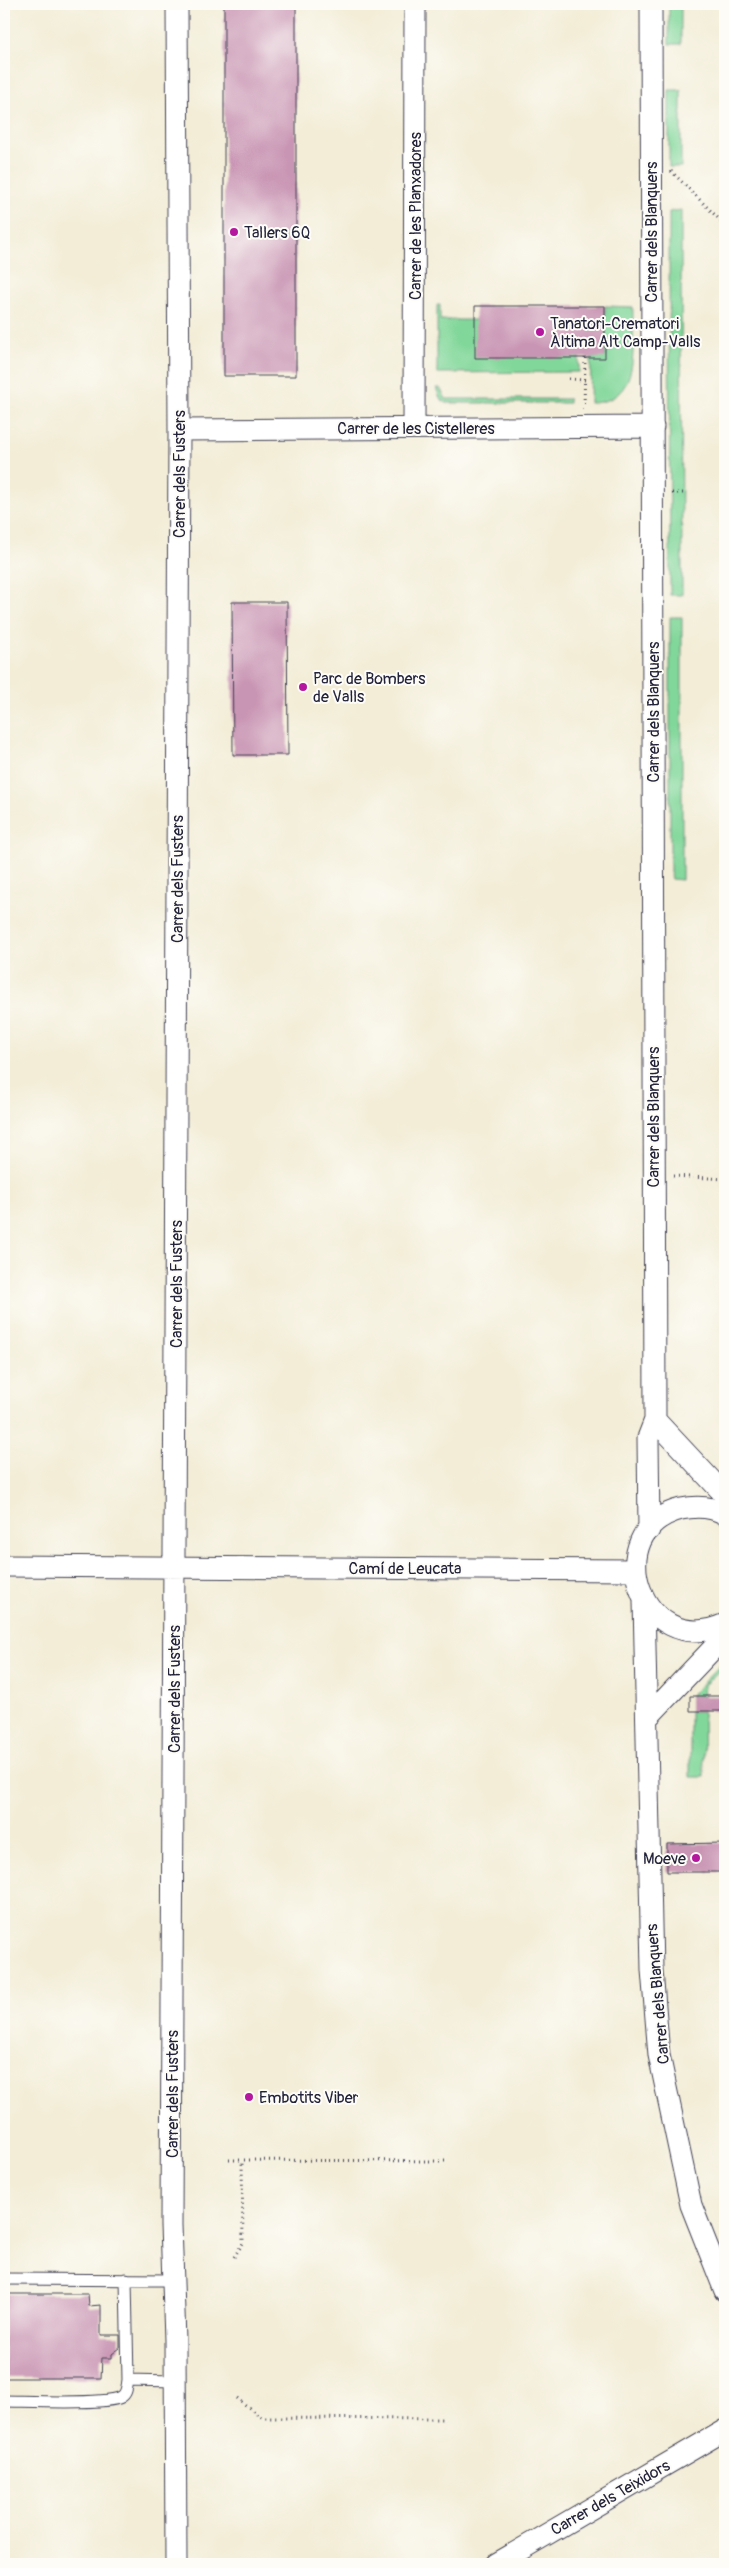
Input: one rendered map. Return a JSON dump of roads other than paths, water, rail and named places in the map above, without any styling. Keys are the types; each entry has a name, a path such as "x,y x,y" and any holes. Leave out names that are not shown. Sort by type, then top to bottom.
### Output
{"street":[{"name":"Carrer dels Fusters","path":"176,2564 175,2381 171,2216 179,430 177,4"},
{"name":"Carrer de les Planxadores","path":"414,428 415,4"},
{"name":"Carrer dels Blanquers","path":"649,1530 648,1438 655,1420 651,4"},
{"name":"Carrer de les Cistelleres","path":"179,430 653,427"},
{"path":"655,1420 725,1495"},
{"path":"725,1514 710,1508 687,1508 666,1516 649,1530 638,1549 635,1570 638,1586 644,1601 660,1619 682,1629 706,1630 725,1624"},
{"name":"Camí de Leucata","path":"4,1566 635,1570"},
{"name":"Carrer dels Blanquers","path":"644,1601 652,1970 659,2055 691,2205 725,2290"},
{"path":"647,1718 725,1636"},
{"name":"Carrer dels Teixidors","path":"496,2564 725,2430"}],"lane":[{"path":"4,2279 173,2280"},
{"path":"4,2401 112,2400 122,2397 127,2390 128,2380 126,2280"},
{"path":"128,2380 175,2381"}],"place":[{"name":"Tallers 6Q","path":"234,232"},
{"name":"Tanatori-Crematori Àltima Alt Camp-Valls","path":"540,332"},
{"name":"Parc de Bombers de Valls","path":"303,687"},
{"name":"Moeve","path":"696,1858"},
{"name":"Embotits Viber","path":"249,2097"}]}
